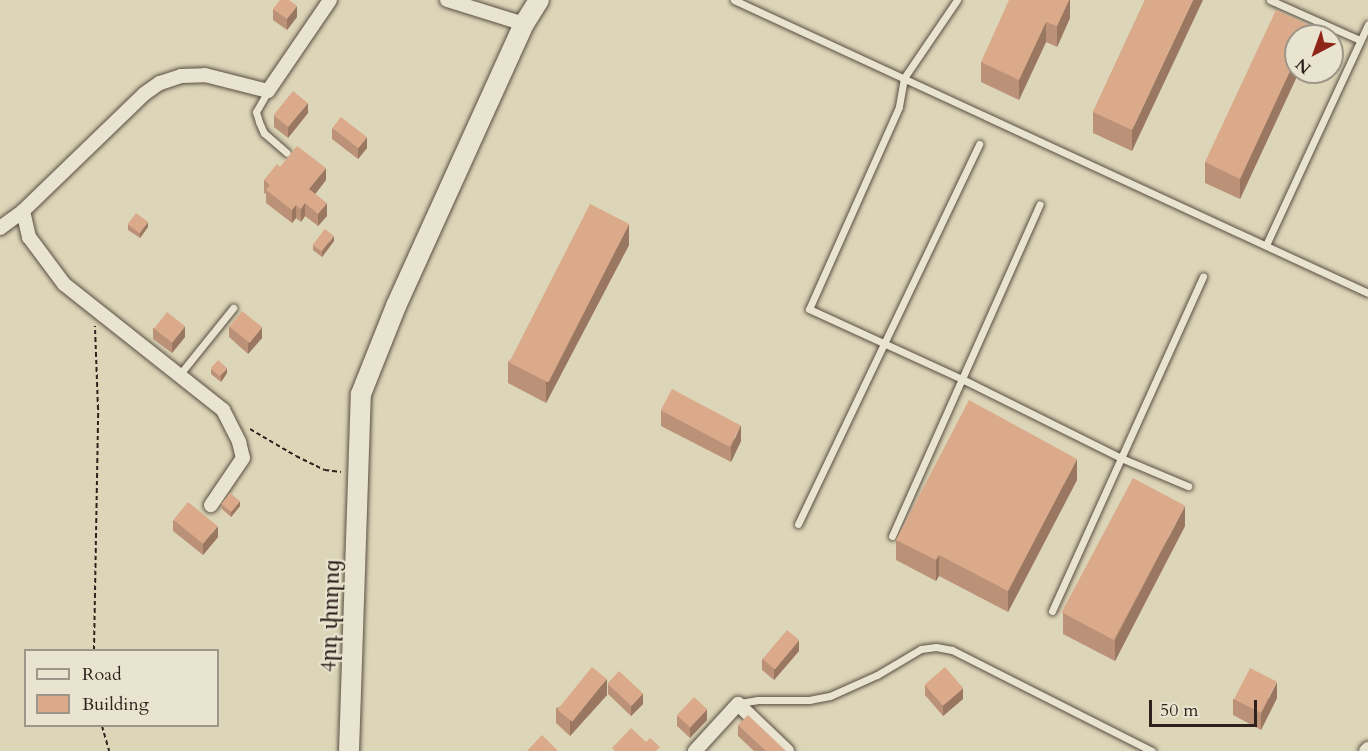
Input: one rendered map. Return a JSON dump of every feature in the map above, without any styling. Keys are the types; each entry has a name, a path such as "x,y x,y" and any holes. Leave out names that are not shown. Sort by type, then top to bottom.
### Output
{"street":[{"path":"0,228 23,211 144,94 160,83 181,76 205,75 268,91 330,0"},
{"path":"447,0 524,24"},
{"name":"4րդ փողոց","path":"349,751 362,394 396,306 524,24 539,0"},
{"path":"23,211 29,237 51,270 85,301 223,410 239,442 243,458 211,505"},
{"path":"695,751 738,704 787,751"}],"lane":[{"path":"734,0 1368,293"},
{"path":"957,0 904,78 899,107 809,309 962,380 1121,458 1188,486"},
{"path":"1270,0 1360,40"},
{"path":"1266,245 1368,24"},
{"path":"268,91 256,112 259,122 264,133 287,153"},
{"path":"798,524 979,144"},
{"path":"892,536 1040,204"},
{"path":"1052,611 1203,277"},
{"path":"180,374 233,308"},
{"path":"738,704 757,700 809,700 830,696 877,675 921,649 936,647 952,650 1152,751"}],"path":[{"path":"85,301 95,324 98,409 94,649"},
{"path":"223,410 261,437 296,456 325,470 359,478"},
{"path":"102,727 109,751"}],"building":[{"path":"280,0 289,0 297,6 287,19 273,9"},
{"path":"1009,0 1069,0 1057,26 1046,22 1019,80 981,62"},
{"path":"1145,0 1193,0 1132,130 1093,112"},
{"path":"1276,10 1307,24 1284,24 1284,84 1240,179 1205,162"},
{"path":"293,91 308,103 288,127 273,115"},
{"path":"341,117 367,137 358,148 332,128"},
{"path":"297,146 326,168 309,189 327,203 318,214 305,203 301,209 296,205 292,210 266,190 270,185 264,180 277,164 280,167"},
{"path":"590,204 629,224 548,383 509,363"},
{"path":"136,213 148,222 140,233 128,224"},
{"path":"325,229 334,236 321,252 313,245"},
{"path":"242,311 262,327 250,343 229,327"},
{"path":"167,312 185,326 172,343 154,329"},
{"path":"218,360 227,368 220,376 211,368"},
{"path":"672,389 741,426 730,447 661,410"},
{"path":"969,400 1077,459 1008,591 939,555 936,560 896,540"},
{"path":"1133,478 1185,506 1114,640 1062,612"},
{"path":"230,493 240,501 231,512 221,504"},
{"path":"188,502 218,526 203,544 174,520"},
{"path":"787,630 799,640 775,669 763,659"},
{"path":"592,667 607,679 572,722 557,710"},
{"path":"945,667 963,688 943,706 925,685"},
{"path":"1250,668 1277,682 1261,713 1234,699"},
{"path":"619,671 643,694 632,706 607,683"},
{"path":"694,697 707,709 690,728 677,715"},
{"path":"748,715 786,751 766,751 738,725"},
{"path":"631,728 646,742 650,738 660,747 656,751 615,751 612,748"},
{"path":"542,735 558,751 527,751"}]}
